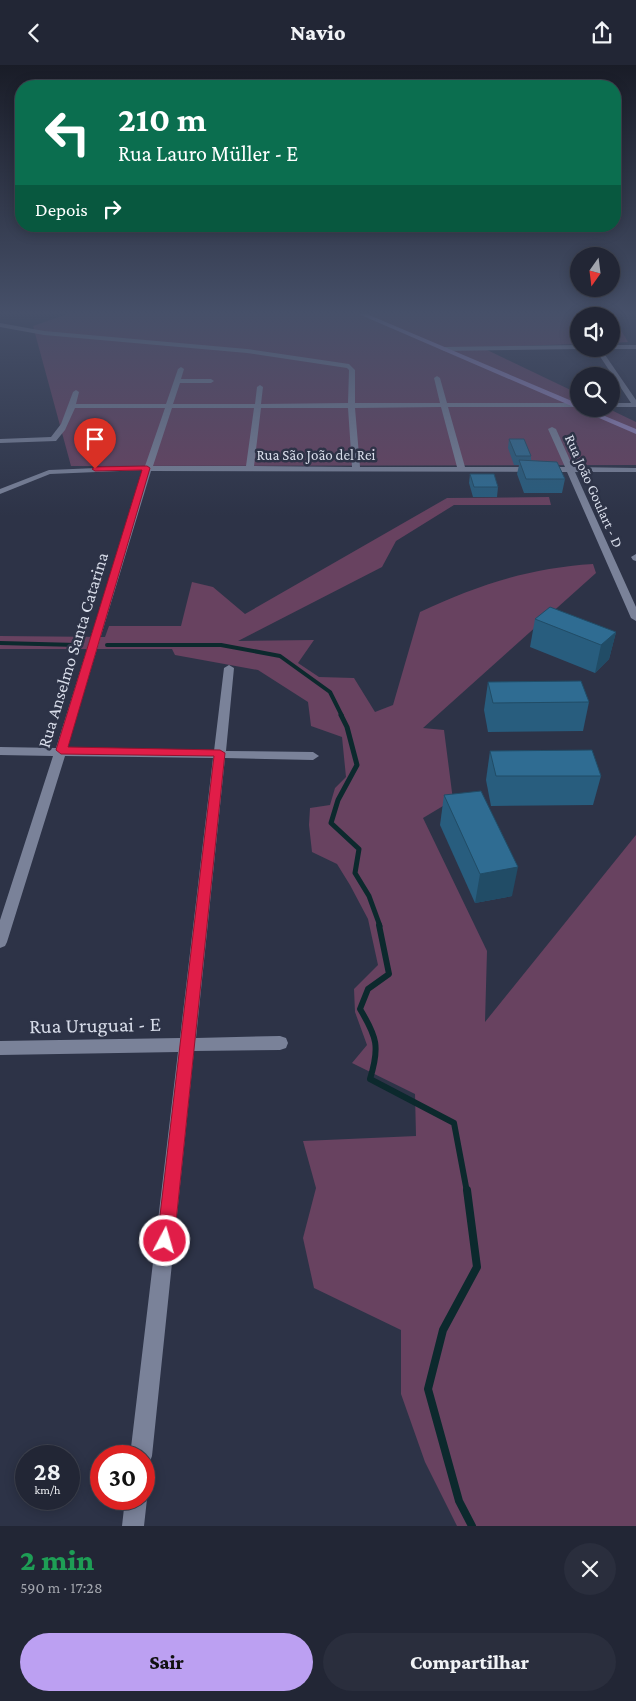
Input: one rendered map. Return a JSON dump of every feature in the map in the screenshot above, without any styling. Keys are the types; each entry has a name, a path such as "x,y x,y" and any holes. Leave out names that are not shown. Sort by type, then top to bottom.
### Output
{"main road":[{"path":"518,380 570,402"},
{"path":"602,417 636,432"}],"street":[{"path":"352,380 351,405 356,469"},
{"path":"438,380 460,468"},
{"path":"619,380 636,405"},
{"path":"177,381 211,381"},
{"name":"Rua Anselmo Santa Catarina","path":"0,942 147,468 177,381"},
{"path":"250,469 260,387"},
{"path":"0,441 53,439 58,436 72,406 76,392"},
{"path":"72,406 570,405"},
{"path":"620,405 636,405"},
{"name":"Rua João Goulart - D","path":"552,429 636,618"},
{"name":"Rua São João del Rei","path":"0,492 49,472 147,468 636,469"},
{"path":"142,1445 229,668"},
{"path":"0,751 61,750 220,753 313,757"},
{"name":"Rua Uruguai - E","path":"0,1048 280,1043"},
{"path":"133,1526 135,1510"}],"shaded area":[{"path":"48,380 550,380 570,390 570,417 620,417 620,414 636,422 636,465 71,466"},
{"path":"549,497 551,505 454,505 396,541 382,567 238,641 314,640 298,663 319,677 354,678 375,712 393,705 420,612 483,586 547,569 593,564 596,573 423,728 444,730 453,800 423,818 487,951 485,1022 636,835 636,1526 457,1526 425,1462 401,1394 401,1330 314,1288 303,1238 316,1188 303,1141 416,1136 415,1094 352,1063 367,1045 355,1012 354,989 378,965 368,919 350,885 337,864 312,852 309,825 310,808 330,805 335,788 346,777 342,737 311,726 308,702 258,670 175,655 172,649 0,649 0,636 105,637 109,626 181,626 192,582 213,587 245,614 447,498"}],"building":[{"path":"509,439 524,439 531,456 516,456"},
{"path":"519,460 557,462 565,479 526,479"},
{"path":"470,474 494,474 498,487 474,487"},
{"path":"550,607 616,632 601,645 535,619"},
{"path":"581,681 589,702 493,703 488,682"},
{"path":"592,750 601,776 496,776 490,751"},
{"path":"481,791 518,867 480,874 444,795"}],"waterway":[{"path":"0,643 77,645"},
{"path":"107,645 221,645 280,656 330,692 342,716"},
{"path":"341,715 347,727 357,765 338,800 331,823 359,849 355,873 369,896 380,926"},
{"path":"379,925 389,974 368,989 360,1009 370,1027 375,1043 375,1059 370,1079 454,1123 467,1192"},
{"path":"467,1190 477,1267 443,1330 428,1389 459,1501 472,1526"}],"route":[{"path":"95,469 147,468 61,750 220,753 165,1241"}]}
